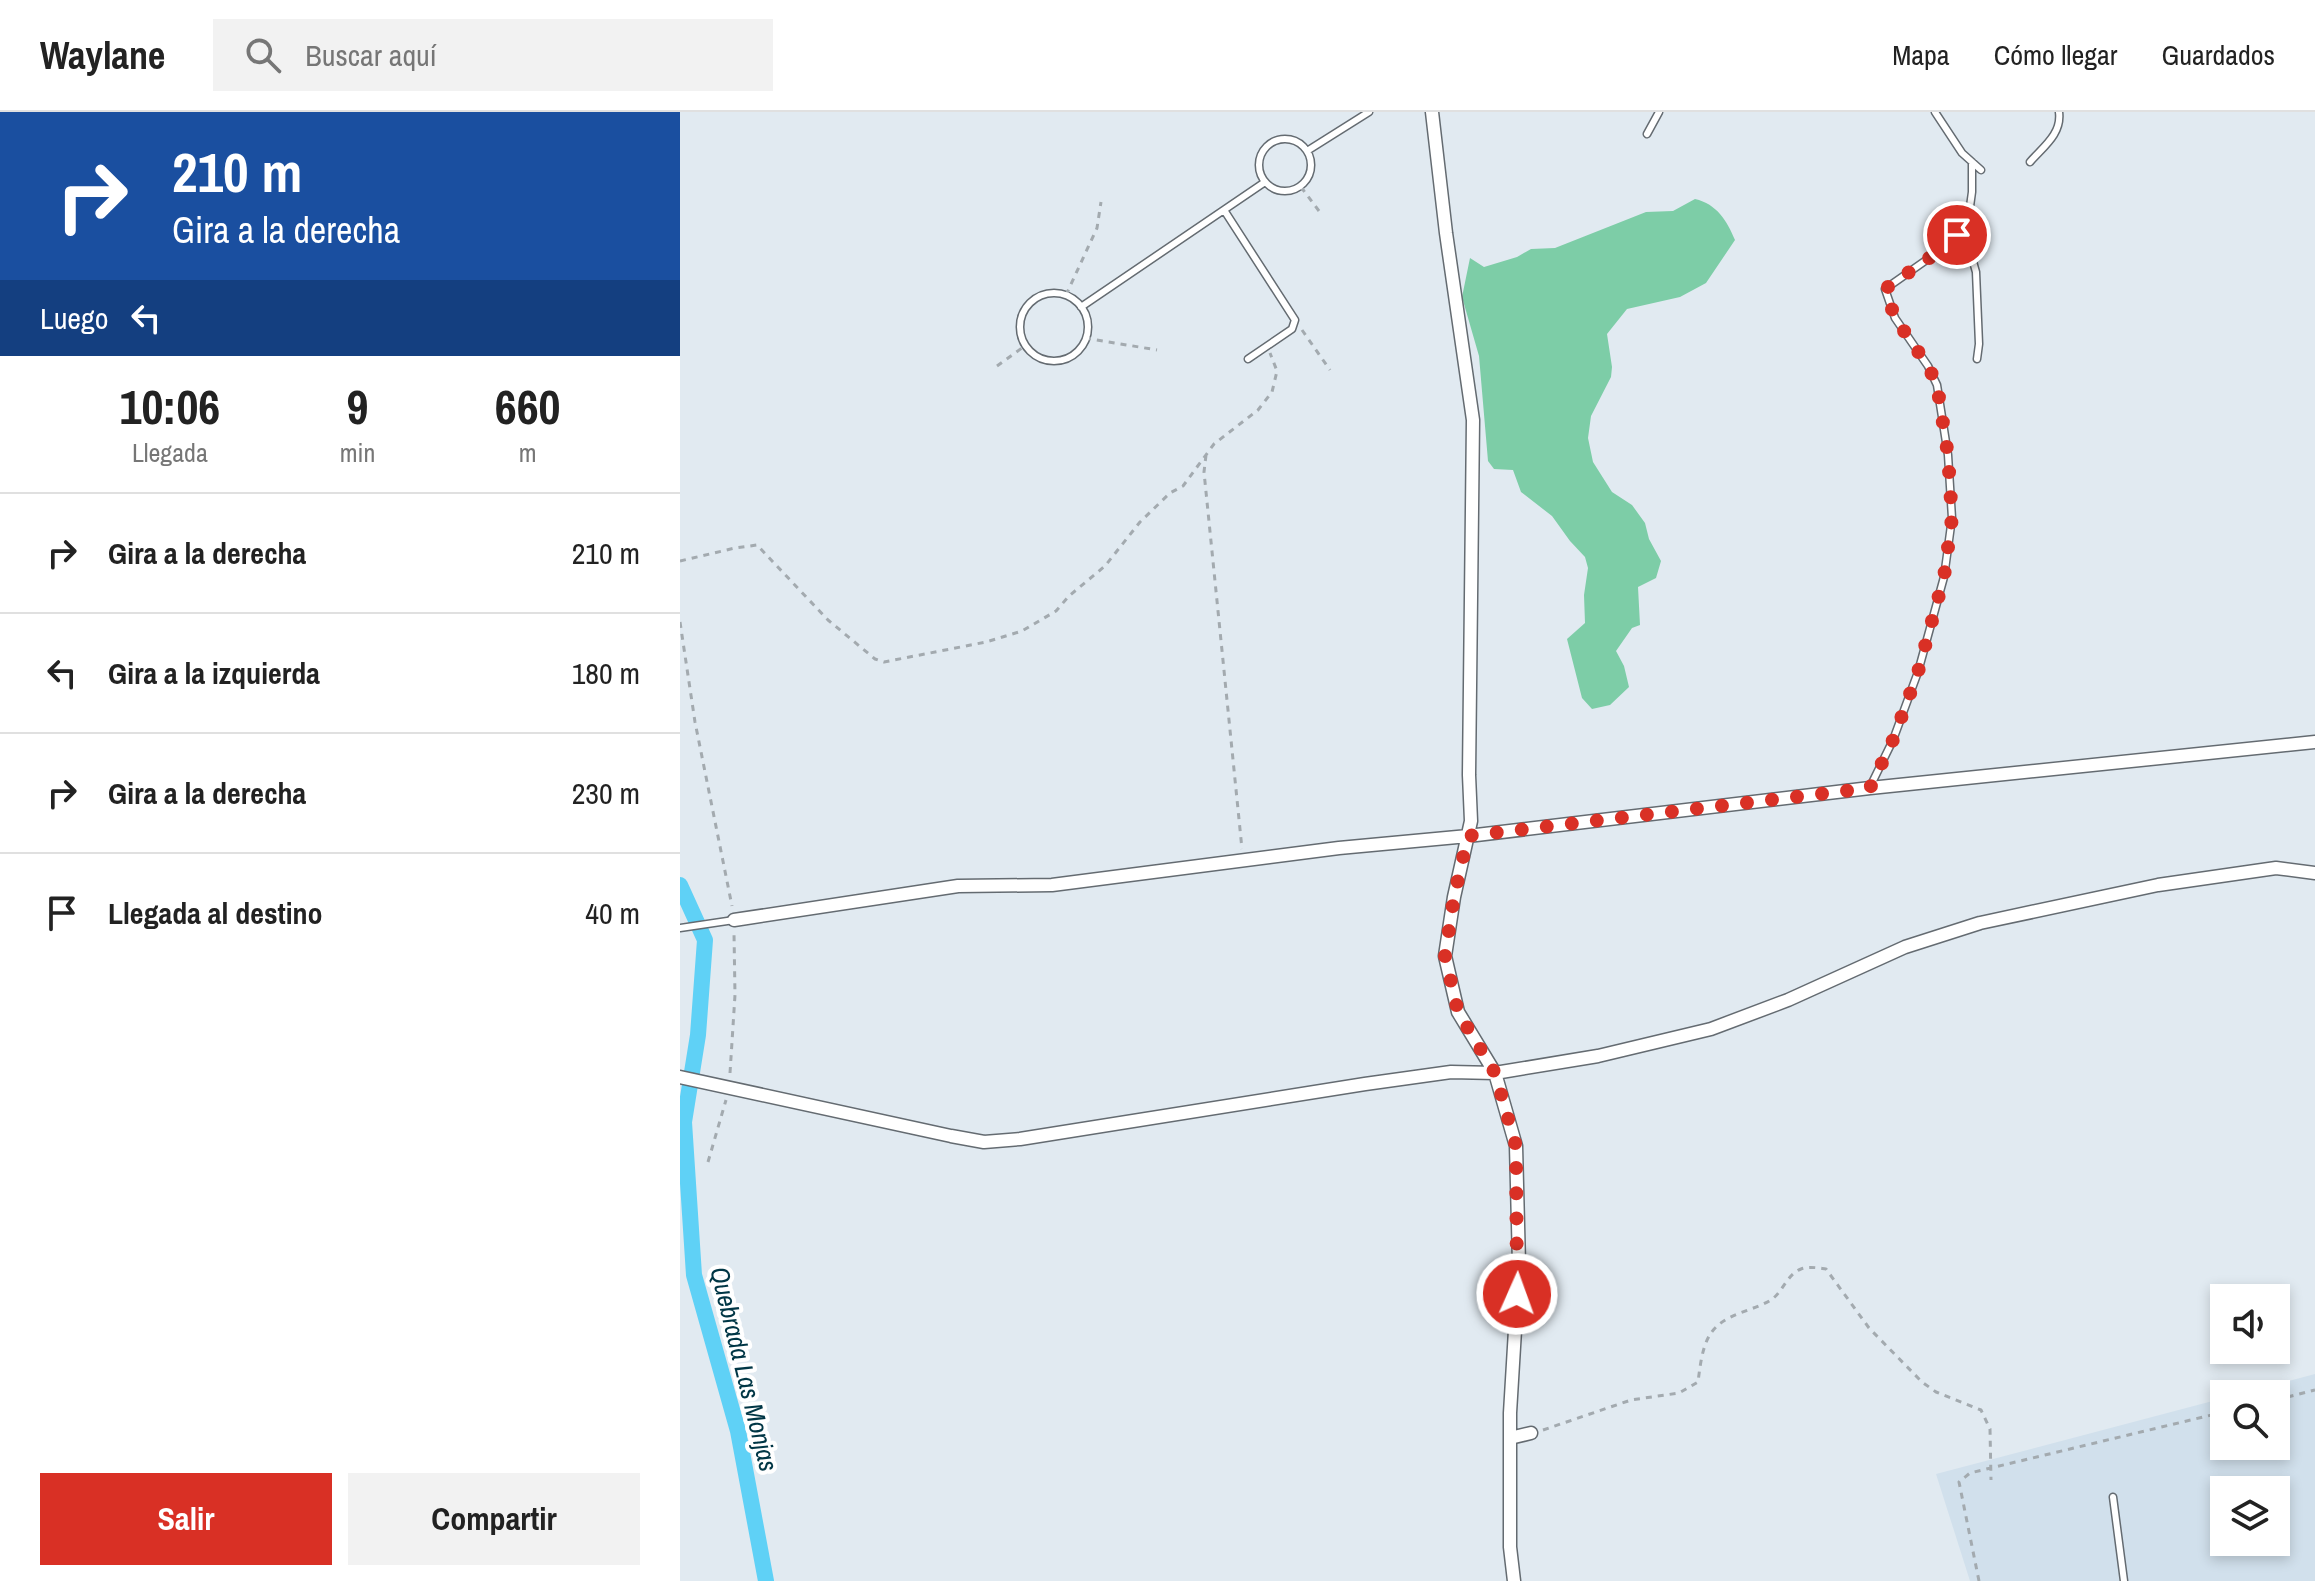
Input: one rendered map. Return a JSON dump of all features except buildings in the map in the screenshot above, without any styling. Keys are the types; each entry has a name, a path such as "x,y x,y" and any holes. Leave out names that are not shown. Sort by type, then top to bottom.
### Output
{"street":[{"path":"1432,112 1473,420 1471,821 1445,956 1458,1012 1495,1073 1516,1146 1519,1264 1510,1438 1510,1547 1514,1581"},
{"path":"734,920 958,886 1052,885 1870,788 2315,742"},
{"path":"680,1077 984,1142 1020,1139 1451,1072 1495,1073 1598,1056 1711,1029 1788,1000 1905,947 1980,923 2158,885 2276,868 2315,873"},
{"path":"1510,1438 1531,1433"}],"lane":[{"path":"1307,151 1369,112"},
{"path":"1647,134 1659,112"},
{"path":"1935,112 1950,137 1981,170"},
{"path":"2030,162 2056,133 2059,112"},
{"path":"1294,140 1307,151 1312,166 1301,187 1286,192 1265,182 1259,166 1260,158 1270,144 1294,140"},
{"path":"1972,162 1968,244 1976,272 1977,359"},
{"path":"1081,307 1265,182"},
{"path":"1224,210 1295,320 1292,329 1248,359"},
{"path":"1870,788 1893,740 1918,672 1944,577 1952,518 1948,455 1937,385 1928,366 1895,318 1885,289 1952,242 1969,211"},
{"path":"1048,293 1066,295 1081,307 1088,325 1085,338 1073,354 1055,360 1036,355 1026,345 1020,324 1029,304 1048,293"},
{"path":"680,928 734,920"},
{"path":"2113,1497 2124,1581"}],"path":[{"path":"1301,187 1322,215"},
{"path":"1066,295 1097,228 1101,202"},
{"path":"1295,320 1330,370"},
{"path":"1085,338 1157,350"},
{"path":"997,366 1026,345"},
{"path":"680,561 757,545 828,620 875,659 884,662 971,645 1022,631 1056,611 1105,566 1140,522 1170,493 1183,486 1214,444 1258,410 1272,392 1277,371 1266,347"},
{"path":"1206,453 1207,512 1244,860"},
{"path":"680,622 695,722 734,920 735,995 729,1087 708,1162"},
{"path":"1531,1433 1631,1400 1679,1393 1698,1382 1707,1341 1718,1325 1769,1301 1800,1269 1816,1267 1826,1269 1869,1328 1922,1382 1936,1392 1981,1410 1990,1429 1991,1480"},
{"path":"2290,1396 2315,1390"},
{"path":"1979,1581 1959,1482 1970,1473 2210,1415"}],"shaded area":[{"path":"2315,1374 2315,1581 1970,1581 1936,1474 2210,1402 2210,1460 2290,1460 2290,1381"}],"green space":[{"path":"1695,199 1703,201 1720,214 1735,240 1706,283 1680,297 1627,309 1607,334 1611,377 1591,416 1588,438 1593,462 1612,492 1632,505 1645,523 1649,539 1661,561 1656,578 1638,587 1640,625 1632,628 1616,651 1624,666 1629,687 1610,705 1592,709 1582,698 1567,639 1585,623 1584,595 1588,568 1585,557 1552,516 1521,492 1513,470 1494,469 1488,461 1479,356 1462,297 1470,258 1484,267 1517,257 1531,249 1555,248 1646,212 1673,211"}],"waterway":[{"name":"Quebrada Las Monjas","path":"680,885 705,940 698,1035 684,1122 694,1275 738,1431 766,1581"}],"route":[{"path":"1517,1294 1516,1146 1495,1073 1458,1012 1445,956 1468,836 1870,788 1882,767 1918,672 1944,577 1952,518 1948,455 1937,385 1928,366 1895,318 1885,289 1952,242 1957,235"}]}
